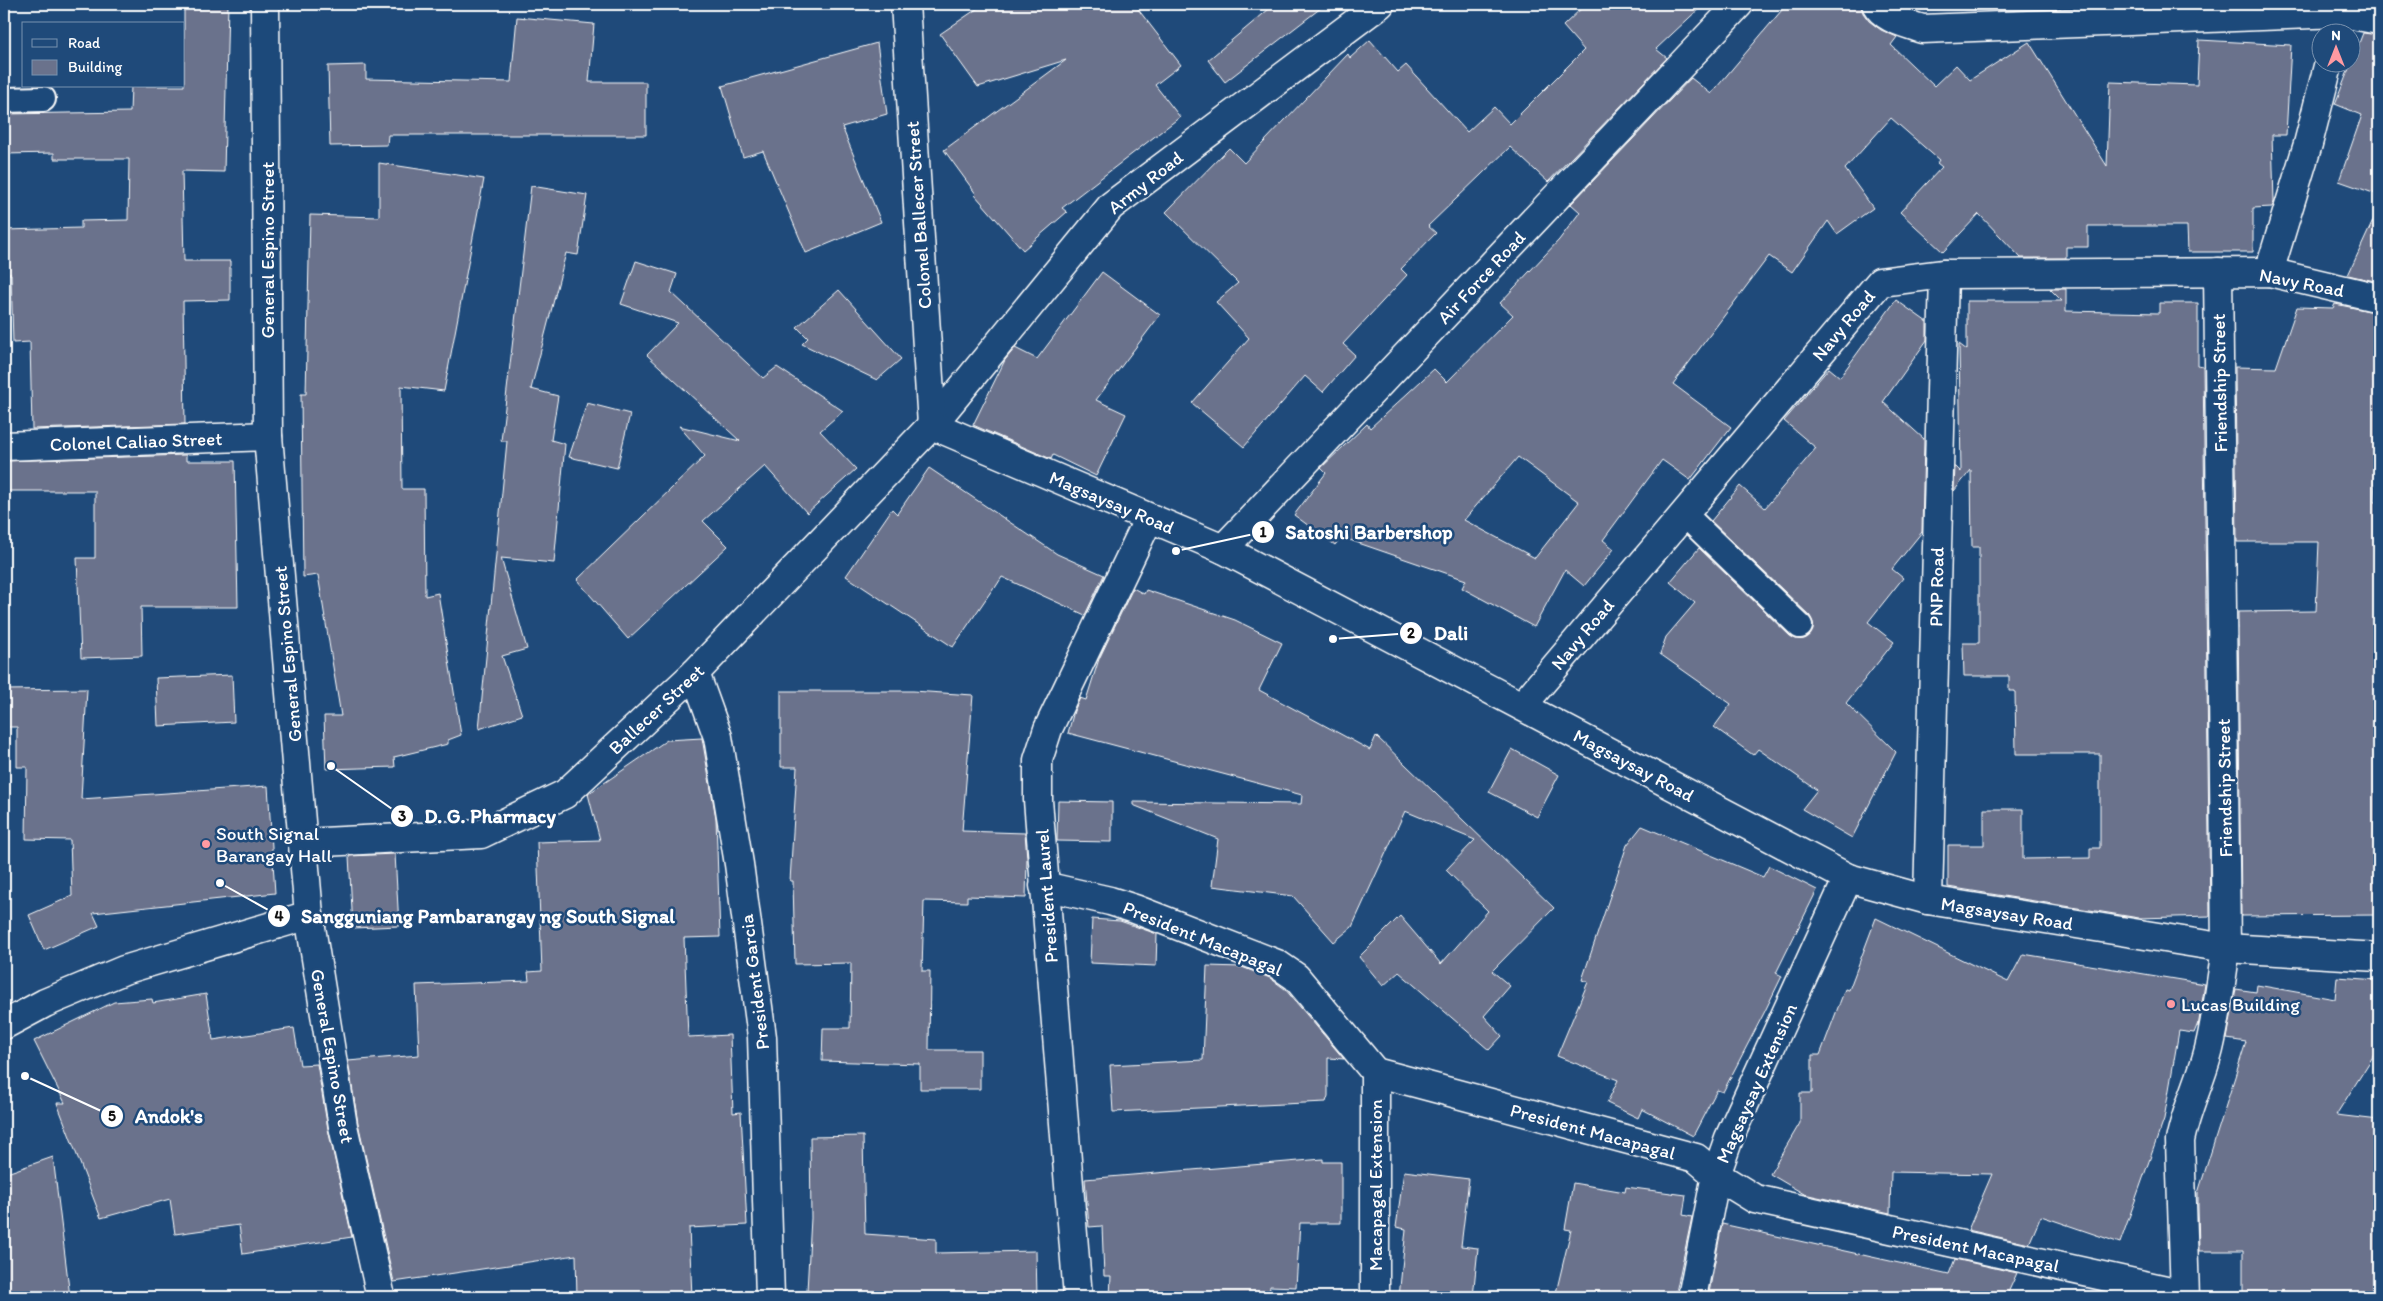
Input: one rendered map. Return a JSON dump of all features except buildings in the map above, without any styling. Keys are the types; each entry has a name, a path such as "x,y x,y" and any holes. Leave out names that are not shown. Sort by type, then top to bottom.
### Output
{"street":[{"name":"General Espino Street","path":"265,4 268,436 303,843 310,915 343,1126 381,1297"},
{"name":"Army Road","path":"932,425 1111,206 1380,4"},
{"name":"Air Force Road","path":"1223,549 1739,4"},
{"path":"1876,4 1880,12 1922,29 2340,17 2379,20"},
{"name":"Colonel Ballecer Street","path":"906,5 932,425"},
{"path":"2269,272 2308,144 2326,72"},
{"name":"Friendship Street","path":"2184,1295 2180,1140 2185,1116 2208,1050 2218,1006 2226,948 2218,272"},
{"name":"Navy Road","path":"1522,706 1880,282 1944,274 2269,272 2379,298"},
{"name":"PNP Road","path":"1928,900 1944,274"},
{"name":"Magsaysay Road","path":"932,425 1223,549 1848,878 1928,900 2226,948 2379,957"},
{"name":"Ballecer Street","path":"303,843 481,834 565,794 696,673 932,425"},
{"name":"Colonel Caliao Street","path":"4,446 268,436"},
{"name":"President Laurel","path":"1078,1297 1044,886 1038,760 1048,728 1149,518"},
{"name":"President Garcia","path":"696,673 718,738 739,864 762,1037 770,1297"},
{"name":"Magsaysay Extension","path":"1692,1297 1716,1175 1729,1138 1848,878"},
{"name":"President Macapagal","path":"1044,886 1110,901 1135,909 1277,964 1296,977 1375,1072 1696,1158 1716,1175 1755,1199 2184,1295"},
{"path":"4,1025 45,1003 124,970 310,915"},
{"name":"Macapagal Extension","path":"1375,1072 1375,1297"}],"lane":[{"path":"4,100 43,100"},
{"path":"1684,514 1800,626"}],"place":[{"name":"Satoshi Barbershop","path":"1176,551"},
{"name":"Dali","path":"1333,639"},
{"name":"D. G. Pharmacy","path":"331,766"},
{"name":"South Signal Barangay Hall","path":"206,844"},
{"name":"Sangguniang Pambarangay ng South Signal","path":"220,883"},
{"name":"Lucas Building","path":"2171,1004"},
{"name":"Andok's","path":"25,1076"}]}
